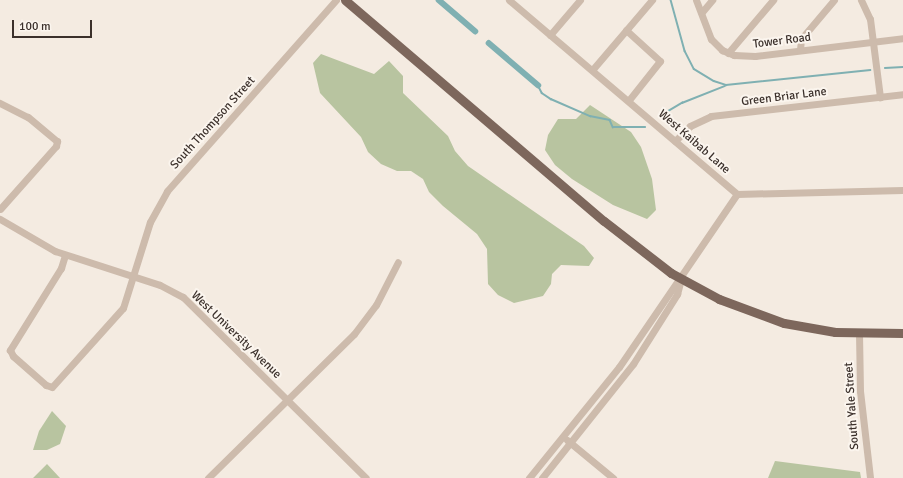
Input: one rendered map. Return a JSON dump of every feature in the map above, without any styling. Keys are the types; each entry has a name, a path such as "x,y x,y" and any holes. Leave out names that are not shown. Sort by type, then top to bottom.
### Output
{"main road":[{"path":"345,0 604,221 681,279 769,320 819,330 859,333 903,333"}],"street":[{"name":"South Thompson Street","path":"65,255 61,268 10,350 13,356 48,386 57,384 118,315 126,301 132,276 150,222 167,191 336,0"},
{"name":"West Kaibab Lane","path":"509,0 593,69 737,194"},
{"path":"550,35 580,0"},
{"path":"593,69 652,0"},
{"path":"696,0 712,39 728,53 773,0"},
{"path":"702,12 712,0"},
{"path":"800,50 801,39 834,0"},
{"path":"861,0 870,19 880,97"},
{"path":"626,30 660,61 629,100"},
{"name":"Tower Road","path":"728,53 748,56 903,38"},
{"name":"Green Briar Lane","path":"675,141 690,126 711,116 903,94"},
{"path":"0,103 28,117 57,141 56,146 0,209"},
{"path":"529,478 619,367 669,290 681,279 737,194 903,190"},
{"name":"West University Avenue","path":"0,219 41,244 65,255 168,288 190,302 366,478"},
{"path":"208,478 362,324 382,294 398,262"},
{"path":"542,478 633,364 677,294 681,279"},
{"name":"South Yale Street","path":"859,333 860,389 870,478"},
{"path":"564,436 613,478"}],"green space":[{"path":"321,54 374,74 389,61 403,76 403,93 448,136 455,151 468,166 584,246 594,258 589,266 561,265 552,274 551,284 543,296 514,303 498,295 488,284 487,249 477,234 443,206 429,192 423,179 411,171 397,171 381,164 368,152 361,137 320,93 313,63"},
{"path":"590,105 631,132 641,147 652,179 656,210 647,219 613,205 572,179 555,165 545,150 548,135 558,119 576,119"},
{"path":"52,411 66,426 60,444 47,450 33,450 39,431"},
{"path":"775,461 860,472 861,478 768,478"},
{"path":"47,464 60,478 33,478"}],"waterway":[{"path":"439,0 475,31"},
{"path":"671,0 685,51 694,69 714,81 726,85 870,70"},
{"path":"489,43 538,85"},
{"path":"885,68 903,67"},
{"path":"538,85 542,93 551,99 590,116 610,120 613,127 645,127"},
{"path":"660,116 682,103 725,86"}]}
